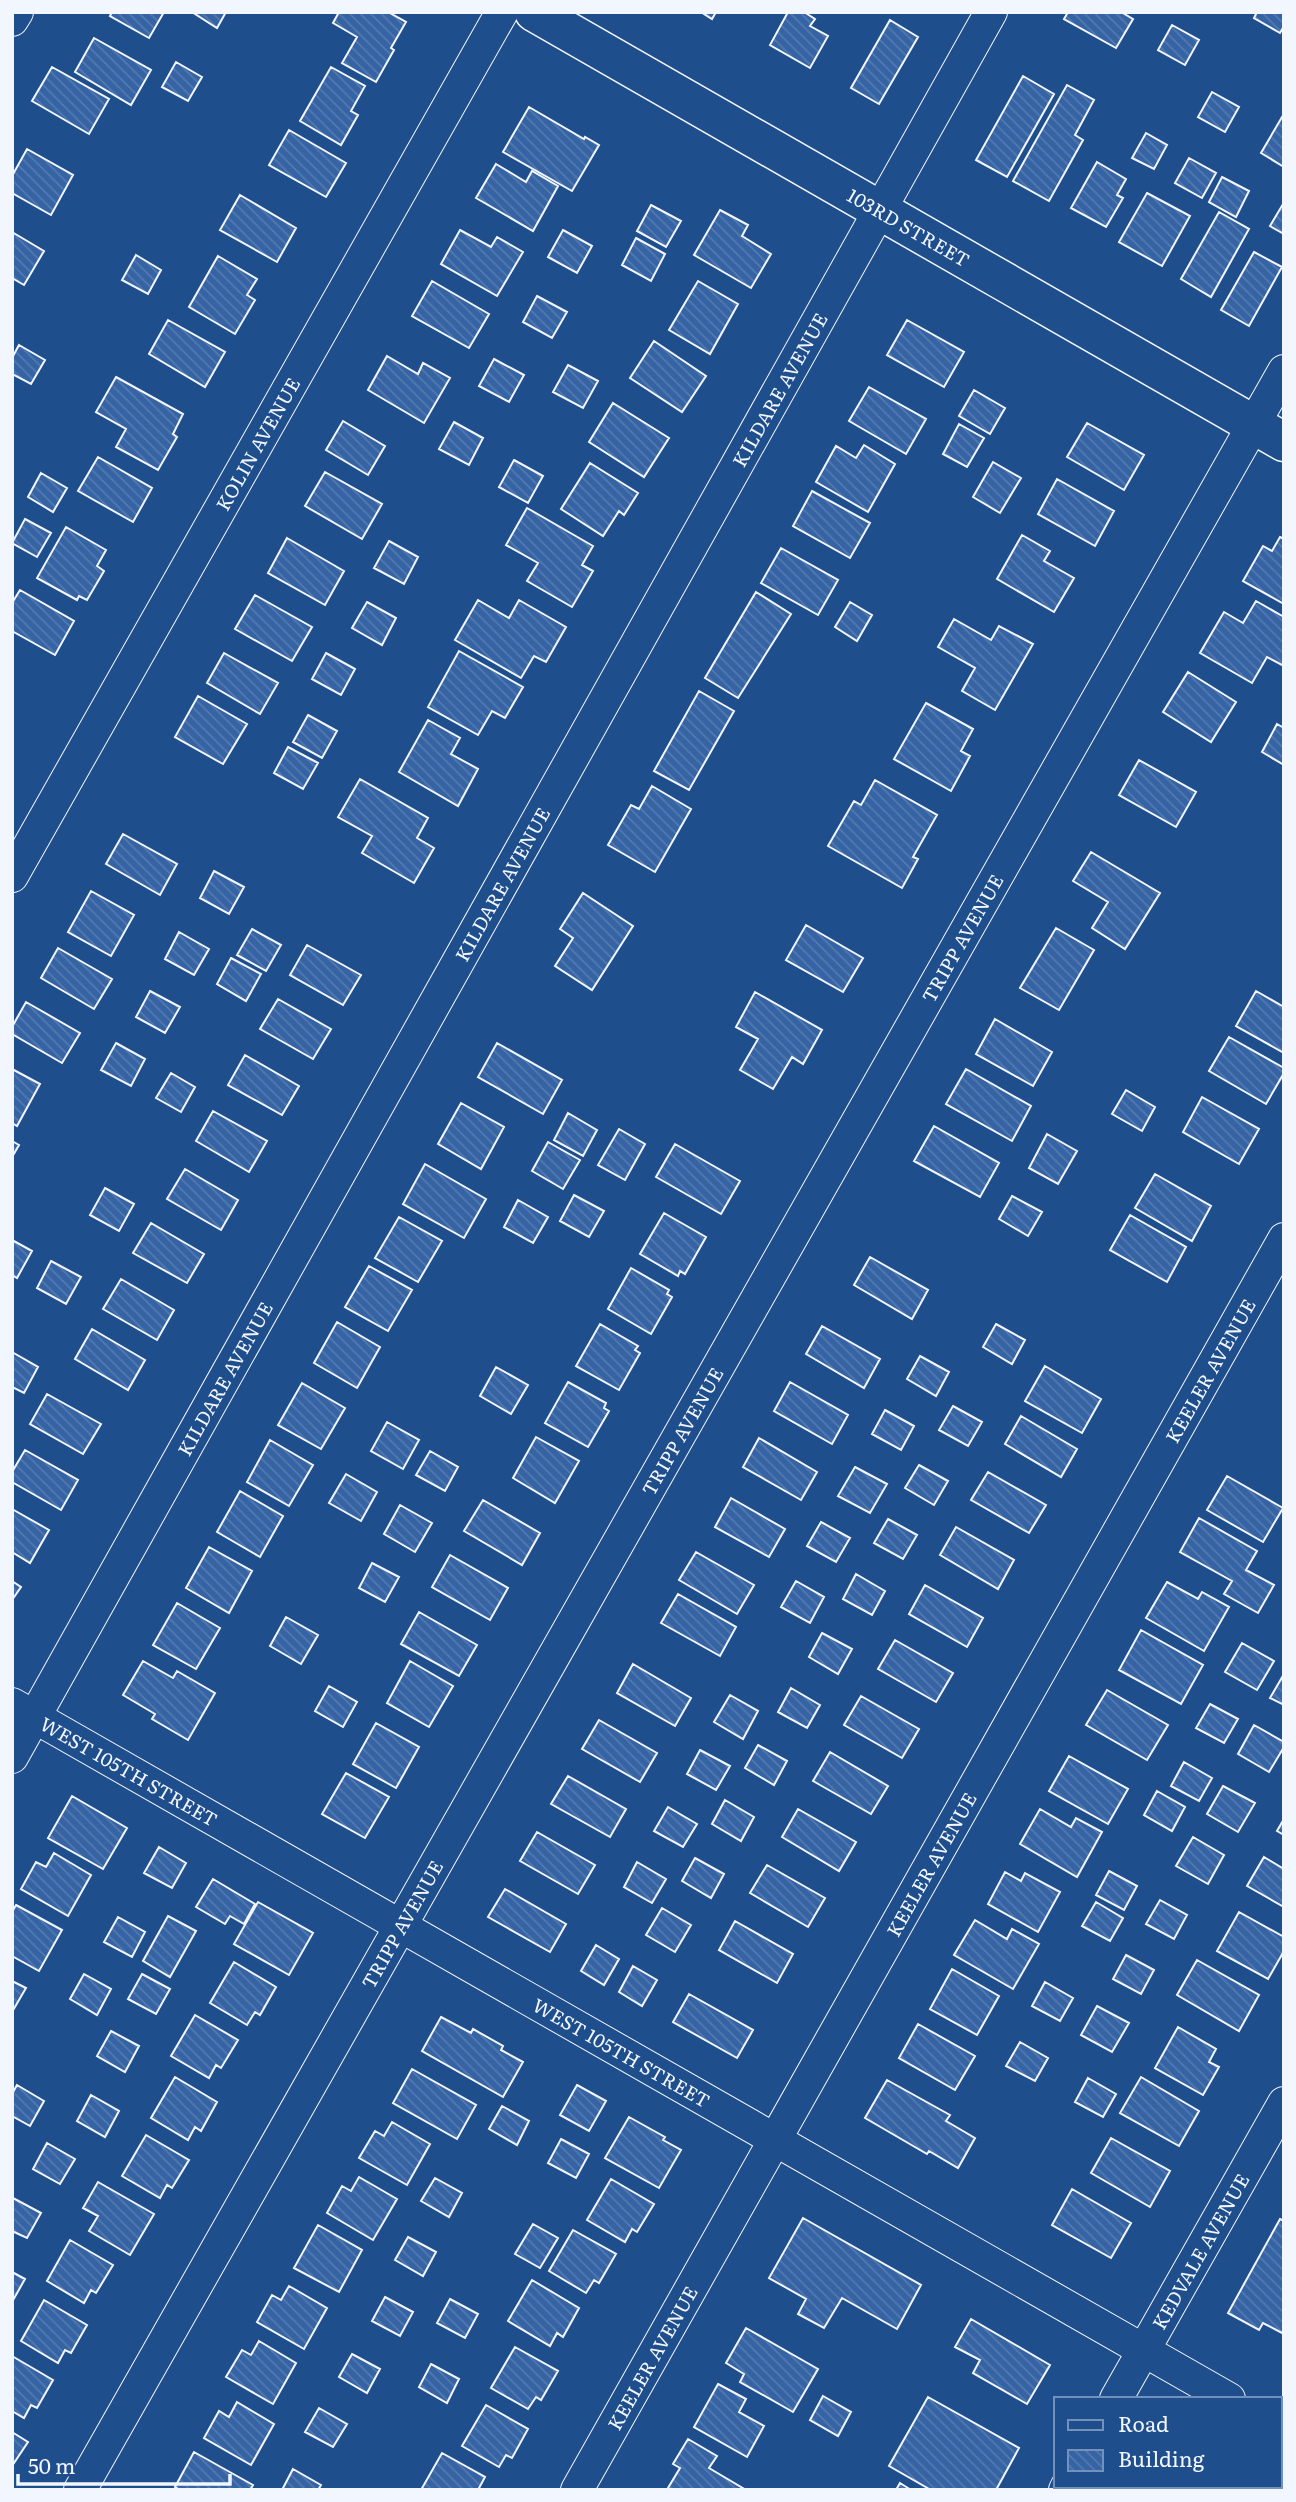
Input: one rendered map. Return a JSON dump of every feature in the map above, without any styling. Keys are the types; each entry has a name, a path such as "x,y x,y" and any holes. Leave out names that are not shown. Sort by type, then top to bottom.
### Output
{"main road":[{"name":"103RD STREET","path":"534,12 1269,434"}],"street":[{"path":"12,20 16,12"},
{"name":"KOLIN AVENUE","path":"12,876 502,12"},
{"name":"KILDARE AVENUE","path":"12,1757 24,1710 991,12"},
{"name":"TRIPP AVENUE","path":"80,2490 401,1926 1269,434 1284,371"},
{"name":"KEELER AVENUE","path":"577,2490 1284,1239"},
{"name":"WEST 105TH STREET","path":"24,1710 1226,2397"},
{"name":"KEDVALE AVENUE","path":"1116,2397 1284,2103"}],"building":[{"path":"112,12 164,12 149,38 110,16"},
{"path":"192,12 226,12 217,28"},
{"path":"339,12 388,12 406,22 376,82 342,63 357,37 333,23"},
{"path":"701,12 716,12 712,19"},
{"path":"788,12 804,12 815,19 810,26 828,36 810,68 770,45"},
{"path":"1068,12 1121,12 1133,19 1116,48 1064,19"},
{"path":"1257,12 1284,12 1284,26 1280,33 1254,18"},
{"path":"890,20 918,37 879,104 851,88"},
{"path":"1172,25 1199,40 1185,65 1158,50"},
{"path":"94,38 151,70 131,105 75,72"},
{"path":"176,62 202,77 188,101 162,87"},
{"path":"52,67 109,99 89,134 32,101"},
{"path":"331,67 365,86 351,111 358,115 341,145 300,121"},
{"path":"1023,76 1054,94 1007,177 976,160"},
{"path":"1067,85 1094,100 1075,135 1083,140 1049,201 1013,181"},
{"path":"1212,92 1239,107 1225,132 1198,117"},
{"path":"529,107 599,145 572,191 503,152"},
{"path":"1282,117 1284,119 1284,167 1261,153"},
{"path":"289,130 346,163 326,197 269,165"},
{"path":"1146,133 1167,145 1154,169 1132,158"},
{"path":"27,149 73,175 51,215 12,193 12,176"},
{"path":"1189,158 1216,173 1202,198 1175,183"},
{"path":"1097,162 1126,179 1117,195 1123,198 1106,227 1071,208"},
{"path":"496,164 526,182 532,171 558,186 533,231 476,198"},
{"path":"1222,177 1249,191 1236,217 1209,202"},
{"path":"1147,193 1190,216 1162,266 1119,242"},
{"path":"240,195 296,228 277,262 220,230"},
{"path":"651,205 681,221 666,247 637,231"},
{"path":"1284,205 1284,234 1270,226"},
{"path":"720,210 748,225 742,236 771,254 751,288 694,255"},
{"path":"1219,212 1249,229 1211,297 1181,279"},
{"path":"460,230 491,247 497,237 523,252 497,296 441,264"},
{"path":"563,230 592,246 577,273 548,257"},
{"path":"12,232 44,251 24,285 12,278"},
{"path":"636,238 665,254 651,281 622,265"},
{"path":"1254,252 1282,267 1249,326 1221,310"},
{"path":"136,255 161,270 148,294 122,280"},
{"path":"218,256 257,279 247,295 255,300 235,334 189,307"},
{"path":"432,281 489,314 469,348 412,316"},
{"path":"698,281 738,304 710,354 669,330"},
{"path":"537,296 567,312 552,338 523,322"},
{"path":"168,320 225,352 205,387 149,354"},
{"path":"907,320 964,352 944,387 887,355"},
{"path":"654,341 706,376 682,412 630,378"},
{"path":"19,345 45,360 31,384 12,374 12,358"},
{"path":"387,356 418,374 423,363 450,378 424,423 368,390"},
{"path":"494,359 524,375 509,402 479,386"},
{"path":"568,365 598,381 583,408 553,392"},
{"path":"116,377 183,414 173,434 177,437 158,470 116,447 126,429 96,412"},
{"path":"869,387 926,419 906,454 849,421"},
{"path":"974,390 1005,408 990,434 959,416"},
{"path":"613,403 669,438 644,477 589,442"},
{"path":"343,421 385,446 368,475 326,450"},
{"path":"454,422 483,438 469,465 439,449"},
{"path":"1087,423 1144,455 1124,490 1067,457"},
{"path":"959,424 984,438 967,467 943,454"},
{"path":"864,445 895,464 868,512 816,482 836,446 856,458"},
{"path":"98,457 152,488 133,522 78,491"},
{"path":"514,460 543,476 528,503 499,487"},
{"path":"993,462 1021,478 1000,513 973,497"},
{"path":"590,463 638,493 624,515 619,511 603,536 561,509"},
{"path":"325,472 382,504 362,539 305,506"},
{"path":"41,473 67,488 53,512 28,497"},
{"path":"1057,479 1114,511 1095,546 1038,514"},
{"path":"812,491 870,523 850,558 793,526"},
{"path":"527,508 593,546 582,565 593,571 572,607 527,581 538,563 506,545"},
{"path":"25,519 51,533 37,557 12,543"},
{"path":"66,527 106,550 97,566 104,571 87,600 79,596 77,600 37,578"},
{"path":"1022,535 1050,551 1044,561 1074,578 1054,612 997,579"},
{"path":"1280,537 1284,539 1284,604 1243,581 1263,546 1272,551"},
{"path":"287,538 344,571 325,605 268,573"},
{"path":"389,541 418,557 404,584 374,568"},
{"path":"781,548 838,580 818,615 761,583"},
{"path":"20,590 74,621 55,655 12,631 12,603"},
{"path":"756,592 791,614 738,698 705,678"},
{"path":"255,595 312,627 292,661 235,629"},
{"path":"478,600 509,618 519,600 566,627 546,662 534,656 521,678 455,640"},
{"path":"1256,601 1284,617 1284,666 1267,657 1252,683 1200,653 1224,612 1243,623"},
{"path":"367,602 396,618 382,645 352,628"},
{"path":"850,602 872,615 857,641 835,627"},
{"path":"954,619 991,640 999,626 1033,644 995,710 962,691 975,668 938,647"},
{"path":"459,651 523,687 505,718 492,711 478,735 428,707"},
{"path":"224,653 278,683 260,714 207,683"},
{"path":"326,653 355,669 341,695 312,679"},
{"path":"1188,672 1236,702 1211,742 1163,712"},
{"path":"699,691 734,711 689,790 654,771"},
{"path":"198,696 247,724 223,764 175,737"},
{"path":"926,703 973,729 961,751 970,756 951,791 894,759"},
{"path":"308,715 337,731 322,758 293,742"},
{"path":"428,720 460,738 451,754 478,769 458,806 399,772"},
{"path":"1277,724 1284,728 1284,765 1262,752"},
{"path":"288,747 318,763 303,789 274,773"},
{"path":"1139,760 1196,792 1176,827 1119,795"},
{"path":"360,779 428,818 417,838 434,848 414,883 362,853 372,836 338,817"},
{"path":"875,780 937,815 913,857 918,859 902,888 828,846 854,801 861,805"},
{"path":"652,786 691,809 655,872 608,845 631,805 639,809"},
{"path":"123,834 177,864 160,895 106,864"},
{"path":"1091,852 1160,893 1125,949 1092,928 1108,902 1073,881"},
{"path":"214,871 244,887 229,914 200,898"},
{"path":"91,891 134,915 111,956 68,932"},
{"path":"583,893 633,926 592,990 555,966 573,938 560,929"},
{"path":"806,925 863,958 843,992 786,960"},
{"path":"1056,928 1094,950 1059,1010 1020,988"},
{"path":"252,929 281,945 266,971 237,955"},
{"path":"179,932 209,949 194,975 165,959"},
{"path":"307,945 361,975 343,1005 290,975"},
{"path":"58,948 112,979 94,1009 41,978"},
{"path":"231,958 261,974 246,1001 217,984"},
{"path":"150,991 180,1007 165,1033 136,1017"},
{"path":"1256,991 1284,1007 1284,1053 1236,1026"},
{"path":"755,992 822,1030 803,1064 792,1057 773,1089 740,1070 758,1039 736,1027"},
{"path":"278,999 331,1029 313,1059 260,1029"},
{"path":"26,1002 80,1033 62,1063 12,1034 12,1027"},
{"path":"995,1019 1052,1052 1033,1086 976,1054"},
{"path":"1229,1037 1284,1068 1284,1073 1266,1104 1209,1071"},
{"path":"116,1043 145,1059 131,1086 101,1070"},
{"path":"497,1043 562,1080 543,1114 478,1077"},
{"path":"245,1055 299,1086 282,1115 228,1085"},
{"path":"12,1069 40,1084 17,1126 12,1123"},
{"path":"966,1069 1031,1106 1012,1141 946,1104"},
{"path":"171,1073 195,1087 181,1112 156,1098"},
{"path":"1126,1090 1155,1107 1142,1131 1112,1114"},
{"path":"1202,1097 1259,1129 1239,1164 1183,1132"},
{"path":"461,1103 504,1127 481,1169 438,1144"},
{"path":"213,1111 267,1141 249,1172 196,1141"},
{"path":"568,1113 597,1130 583,1156 554,1140"},
{"path":"934,1126 999,1163 980,1197 914,1161"},
{"path":"619,1129 645,1144 625,1180 598,1165"},
{"path":"1047,1134 1077,1151 1058,1184 1029,1168"},
{"path":"12,1141 19,1145 12,1157"},
{"path":"548,1142 580,1160 563,1189 532,1171"},
{"path":"675,1144 740,1181 721,1214 656,1177"},
{"path":"425,1164 486,1199 464,1238 403,1204"},
{"path":"185,1169 238,1200 221,1230 167,1199"},
{"path":"1155,1174 1211,1206 1192,1241 1135,1208"},
{"path":"105,1188 134,1204 119,1231 90,1215"},
{"path":"574,1195 604,1211 589,1237 560,1221"},
{"path":"1012,1196 1042,1212 1028,1236 999,1219"},
{"path":"518,1200 548,1217 533,1243 504,1227"},
{"path":"664,1213 706,1237 685,1274 680,1271 678,1276 640,1254"},
{"path":"1130,1215 1186,1247 1167,1282 1110,1250"},
{"path":"399,1217 442,1241 418,1282 375,1258"},
{"path":"151,1223 204,1254 187,1283 133,1253"},
{"path":"12,1240 32,1251 17,1278 12,1275"},
{"path":"870,1257 928,1290 912,1319 854,1285"},
{"path":"51,1261 81,1277 66,1304 37,1288"},
{"path":"369,1266 412,1290 388,1331 345,1307"},
{"path":"631,1268 669,1290 667,1294 672,1297 651,1334 608,1309"},
{"path":"121,1279 174,1310 157,1340 103,1309"},
{"path":"337,1322 380,1347 357,1388 314,1363"},
{"path":"600,1324 638,1346 635,1350 640,1353 619,1390 576,1366"},
{"path":"996,1324 1025,1340 1012,1364 983,1347"},
{"path":"822,1326 880,1359 864,1388 806,1354"},
{"path":"92,1329 145,1360 128,1390 75,1359"},
{"path":"12,1352 38,1367 24,1393 12,1387"},
{"path":"920,1356 949,1372 936,1396 907,1379"},
{"path":"1045,1366 1101,1399 1082,1433 1025,1401"},
{"path":"496,1367 528,1385 511,1414 480,1396"},
{"path":"568,1382 606,1403 604,1408 609,1411 588,1447 545,1423"},
{"path":"790,1382 848,1415 832,1444 774,1411"},
{"path":"302,1383 345,1408 321,1449 278,1425"},
{"path":"47,1394 101,1424 83,1454 30,1424"},
{"path":"953,1406 982,1422 968,1446 939,1430"},
{"path":"885,1410 914,1426 901,1450 872,1434"},
{"path":"1021,1416 1077,1449 1061,1477 1005,1444"},
{"path":"387,1422 419,1440 403,1469 371,1451"},
{"path":"536,1437 579,1461 555,1503 513,1478"},
{"path":"759,1438 817,1472 801,1500 743,1467"},
{"path":"270,1440 313,1465 289,1506 247,1482"},
{"path":"25,1450 78,1480 61,1510 12,1482 12,1472"},
{"path":"430,1451 458,1467 445,1491 416,1475"},
{"path":"919,1465 948,1481 934,1505 905,1488"},
{"path":"855,1467 887,1484 870,1513 838,1496"},
{"path":"988,1472 1046,1505 1029,1533 971,1500"},
{"path":"346,1474 377,1492 361,1521 329,1503"},
{"path":"1227,1476 1283,1508 1263,1542 1207,1510"},
{"path":"240,1491 283,1516 260,1557 217,1532"},
{"path":"731,1498 785,1529 769,1557 715,1527"},
{"path":"483,1500 540,1533 522,1565 464,1531"},
{"path":"400,1505 432,1523 415,1552 384,1534"},
{"path":"12,1509 49,1530 30,1563 12,1552"},
{"path":"1199,1518 1257,1551 1246,1570 1274,1585 1258,1613 1224,1594 1232,1581 1180,1552"},
{"path":"888,1519 917,1535 903,1559 874,1543"},
{"path":"821,1522 850,1538 836,1562 807,1546"},
{"path":"956,1527 1014,1560 998,1589 940,1555"},
{"path":"209,1547 252,1571 229,1613 186,1588"},
{"path":"696,1552 754,1585 737,1614 679,1580"},
{"path":"450,1555 508,1588 490,1620 432,1587"},
{"path":"372,1563 399,1577 385,1602 359,1588"},
{"path":"856,1574 885,1591 872,1615 843,1599"},
{"path":"12,1581 21,1587 12,1600"},
{"path":"796,1581 824,1597 810,1623 781,1607"},
{"path":"1167,1582 1198,1599 1202,1592 1229,1607 1204,1651 1146,1618"},
{"path":"925,1585 983,1618 967,1647 909,1614"},
{"path":"678,1594 736,1627 720,1656 661,1623"},
{"path":"177,1603 220,1628 196,1669 153,1645"},
{"path":"419,1612 477,1645 459,1676 401,1644"},
{"path":"286,1617 318,1635 301,1664 270,1646"},
{"path":"1141,1630 1203,1665 1181,1704 1119,1670"},
{"path":"822,1633 852,1649 838,1674 809,1657"},
{"path":"895,1640 953,1673 936,1702 878,1669"},
{"path":"1242,1643 1274,1661 1257,1690 1225,1672"},
{"path":"143,1661 173,1678 177,1671 215,1693 188,1740 152,1719 155,1714 123,1695"},
{"path":"410,1661 453,1686 429,1727 387,1703"},
{"path":"633,1664 691,1698 675,1726 617,1693"},
{"path":"1284,1674 1284,1705 1270,1698"},
{"path":"329,1686 357,1702 343,1727 315,1711"},
{"path":"791,1688 820,1705 807,1728 778,1712"},
{"path":"1107,1690 1168,1725 1147,1760 1086,1725"},
{"path":"730,1695 758,1711 743,1739 714,1722"},
{"path":"861,1696 919,1729 902,1758 844,1725"},
{"path":"1210,1704 1238,1719 1224,1743 1196,1728"},
{"path":"599,1720 657,1753 640,1782 582,1749"},
{"path":"376,1723 419,1747 396,1788 353,1764"},
{"path":"1254,1725 1284,1742 1284,1747 1269,1772 1238,1754"},
{"path":"758,1745 787,1761 774,1785 745,1768"},
{"path":"700,1750 730,1766 716,1790 687,1774"},
{"path":"830,1752 888,1786 871,1814 813,1781"},
{"path":"1069,1756 1128,1789 1108,1824 1049,1791"},
{"path":"1184,1762 1212,1778 1199,1801 1171,1786"},
{"path":"346,1773 389,1797 365,1838 322,1814"},
{"path":"568,1776 626,1809 610,1837 551,1804"},
{"path":"1223,1786 1255,1803 1238,1832 1207,1814"},
{"path":"1157,1791 1185,1807 1172,1831 1144,1815"},
{"path":"72,1796 127,1828 103,1869 48,1838"},
{"path":"725,1800 754,1817 741,1841 712,1824"},
{"path":"668,1807 697,1824 683,1847 654,1831"},
{"path":"798,1809 856,1842 839,1871 782,1837"},
{"path":"1040,1809 1071,1827 1076,1818 1102,1832 1077,1877 1020,1844"},
{"path":"1284,1819 1284,1835 1277,1831"},
{"path":"537,1832 595,1865 578,1894 520,1861"},
{"path":"1193,1837 1224,1855 1208,1884 1176,1866"},
{"path":"159,1847 186,1863 172,1888 144,1873"},
{"path":"54,1853 91,1875 68,1916 21,1889 36,1862 46,1867"},
{"path":"1264,1857 1284,1869 1284,1907 1247,1886"},
{"path":"695,1858 724,1874 711,1898 682,1881"},
{"path":"637,1862 666,1879 652,1903 624,1887"},
{"path":"767,1865 825,1898 808,1927 750,1893"},
{"path":"1109,1871 1137,1886 1124,1910 1096,1895"},
{"path":"1005,1872 1021,1881 1025,1873 1060,1892 1038,1932 988,1904"},
{"path":"213,1879 255,1904 244,1924 230,1916 225,1924 196,1907"},
{"path":"505,1889 566,1924 550,1952 488,1917"},
{"path":"1160,1900 1187,1915 1174,1939 1146,1924"},
{"path":"258,1902 313,1933 289,1975 234,1944"},
{"path":"1096,1902 1123,1918 1110,1941 1082,1926"},
{"path":"16,1905 62,1930 39,1971 12,1956 12,1912"},
{"path":"662,1908 691,1925 675,1952 646,1935"},
{"path":"1239,1912 1284,1937 1284,1951 1268,1979 1217,1951"},
{"path":"168,1916 196,1931 170,1977 143,1961"},
{"path":"118,1917 145,1932 132,1957 104,1942"},
{"path":"975,1920 1007,1939 1012,1929 1039,1944 1013,1989 954,1955"},
{"path":"735,1921 793,1954 777,1983 719,1950"},
{"path":"596,1945 619,1959 604,1985 581,1971"},
{"path":"1126,1955 1154,1970 1141,1994 1113,1979"},
{"path":"1197,1960 1259,1995 1239,2031 1177,1995"},
{"path":"234,1962 276,1987 260,2015 255,2012 247,2025 210,2003"},
{"path":"633,1966 657,1980 642,2006 619,1992"},
{"path":"952,1969 999,1996 977,2035 930,2009"},
{"path":"84,1974 111,1989 97,2015 70,1999"},
{"path":"142,1974 170,1989 156,2014 128,1999"},
{"path":"12,1981 26,1988 12,2012"},
{"path":"1045,1982 1073,1998 1060,2021 1032,2006"},
{"path":"689,1994 753,2030 737,2058 673,2022"},
{"path":"1097,2006 1129,2023 1112,2052 1081,2035"},
{"path":"195,2015 238,2040 221,2068 216,2065 209,2078 171,2056"},
{"path":"441,2017 471,2033 473,2029 503,2046 501,2050 523,2062 503,2097 422,2051"},
{"path":"918,2024 975,2056 955,2090 899,2058"},
{"path":"1178,2027 1216,2049 1209,2062 1219,2067 1203,2095 1155,2068"},
{"path":"111,2031 139,2046 125,2072 97,2056"},
{"path":"1020,2042 1048,2058 1035,2081 1006,2066"},
{"path":"412,2069 476,2105 457,2139 393,2103"},
{"path":"175,2077 217,2102 201,2131 195,2127 188,2140 151,2118"},
{"path":"1141,2077 1199,2111 1179,2146 1120,2113"},
{"path":"1088,2078 1116,2094 1103,2117 1075,2102"},
{"path":"887,2080 950,2115 946,2121 975,2138 958,2168 929,2151 927,2154 865,2118"},
{"path":"17,2085 44,2101 30,2126 12,2116 12,2094"},
{"path":"577,2085 606,2101 589,2131 560,2115"},
{"path":"91,2095 119,2111 105,2137 77,2121"},
{"path":"502,2106 529,2121 517,2145 489,2129"},
{"path":"629,2117 665,2137 663,2140 681,2150 659,2188 605,2158"},
{"path":"392,2122 430,2144 407,2185 359,2158 375,2131 384,2136"},
{"path":"146,2135 189,2160 172,2188 167,2185 160,2198 122,2176"},
{"path":"1111,2138 1170,2171 1150,2207 1091,2173"},
{"path":"561,2139 589,2154 576,2178 548,2163"},
{"path":"47,2143 75,2159 60,2184 33,2169"},
{"path":"359,2177 397,2199 373,2240 327,2213 342,2186 351,2191"},
{"path":"435,2178 462,2193 449,2217 421,2201"},
{"path":"611,2179 654,2204 637,2232 632,2229 625,2242 587,2220"},
{"path":"98,2182 154,2214 130,2255 89,2231 98,2216 83,2208"},
{"path":"1072,2189 1131,2223 1111,2258 1052,2225"},
{"path":"13,2198 41,2213 27,2238 12,2231"},
{"path":"803,2218 921,2285 897,2329 842,2298 824,2328 798,2314 806,2299 769,2278"},
{"path":"1280,2219 1284,2221 1284,2334 1263,2323 1259,2330 1228,2313"},
{"path":"533,2224 558,2238 540,2268 515,2254"},
{"path":"318,2225 362,2250 339,2292 294,2268"},
{"path":"573,2230 616,2254 599,2283 594,2280 586,2293 549,2271"},
{"path":"408,2237 436,2252 423,2276 395,2260"},
{"path":"70,2240 113,2265 96,2293 91,2290 84,2303 47,2281"},
{"path":"12,2272 25,2279 12,2302"},
{"path":"532,2280 579,2308 563,2337 557,2333 550,2346 508,2321"},
{"path":"289,2286 327,2308 304,2349 257,2322 272,2295 281,2300"},
{"path":"385,2297 413,2312 400,2336 372,2321"},
{"path":"450,2299 478,2314 465,2338 437,2323"},
{"path":"44,2300 87,2325 71,2353 65,2350 58,2363 21,2341"},
{"path":"971,2319 1050,2365 1027,2404 973,2373 980,2360 955,2347"},
{"path":"746,2328 818,2369 793,2412 740,2382 744,2374 726,2363"},
{"path":"259,2341 296,2363 273,2404 226,2377 242,2350 251,2355"},
{"path":"515,2347 558,2371 541,2400 536,2397 528,2409 491,2388"},
{"path":"352,2354 380,2369 367,2393 339,2377"},
{"path":"12,2356 53,2380 37,2408 31,2405 24,2418 12,2411"},
{"path":"431,2364 459,2379 447,2403 419,2387"},
{"path":"718,2384 746,2399 739,2412 764,2426 747,2457 694,2427"},
{"path":"823,2396 851,2412 838,2436 810,2420"},
{"path":"928,2397 1019,2448 996,2490 931,2490 889,2466"},
{"path":"237,2402 274,2424 251,2465 204,2438 219,2411 229,2417"},
{"path":"486,2405 528,2429 512,2458 506,2455 499,2467 462,2446"},
{"path":"319,2408 347,2424 333,2447 305,2432"},
{"path":"12,2432 28,2442 12,2466"},
{"path":"688,2439 717,2456 709,2468 746,2490 668,2488 680,2468 673,2464"},
{"path":"194,2452 253,2485 250,2490 180,2490 175,2487"},
{"path":"442,2453 485,2477 478,2490 421,2490"},
{"path":"293,2469 321,2485 318,2490 282,2490"},
{"path":"900,2483 911,2490 896,2490"},
{"path":"1165,2488 1168,2490 1148,2490"},
{"path":"1185,2488 1227,2488 1226,2490"}]}
